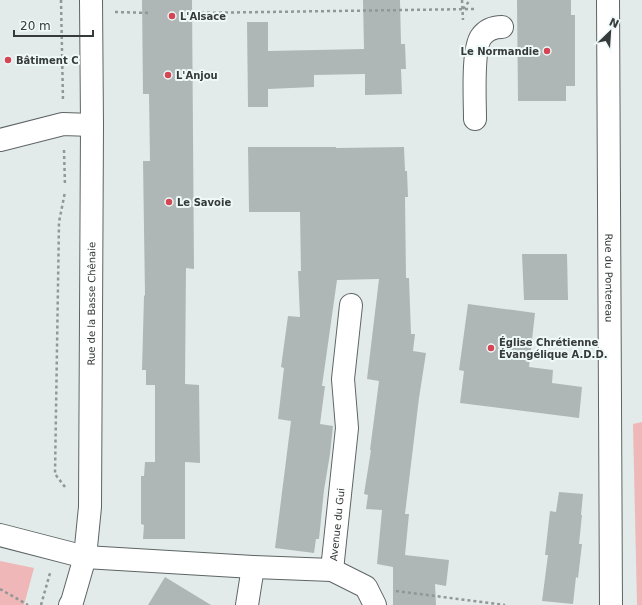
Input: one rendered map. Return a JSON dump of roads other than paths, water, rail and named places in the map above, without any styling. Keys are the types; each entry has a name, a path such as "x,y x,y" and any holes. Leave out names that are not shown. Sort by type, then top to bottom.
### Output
{"street":[{"name":"Rue du Pontereau","path":"608,0 611,605"},
{"name":"Rue de la Basse Chênaie","path":"70,605 86,556 90,506 92,125 91,6"},
{"path":"475,119 476,49 480,38 487,31 496,27 502,27"},
{"path":"0,140 63,124 92,125"},
{"name":"Avenue du Gui","path":"0,535 86,556 253,567 332,570 347,428 343,379 351,305"},
{"path":"247,605 253,567"},
{"path":"332,570 371,596"}],"place":[{"name":"L'Alsace","path":"172,16"},
{"name":"Le Normandie","path":"547,51"},
{"name":"Bâtiment C","path":"8,60"},
{"name":"L'Anjou","path":"168,75"},
{"name":"Le Savoie","path":"169,202"},
{"name":"Église Chrétienne Évangélique A.D.D.","path":"491,348"}]}
